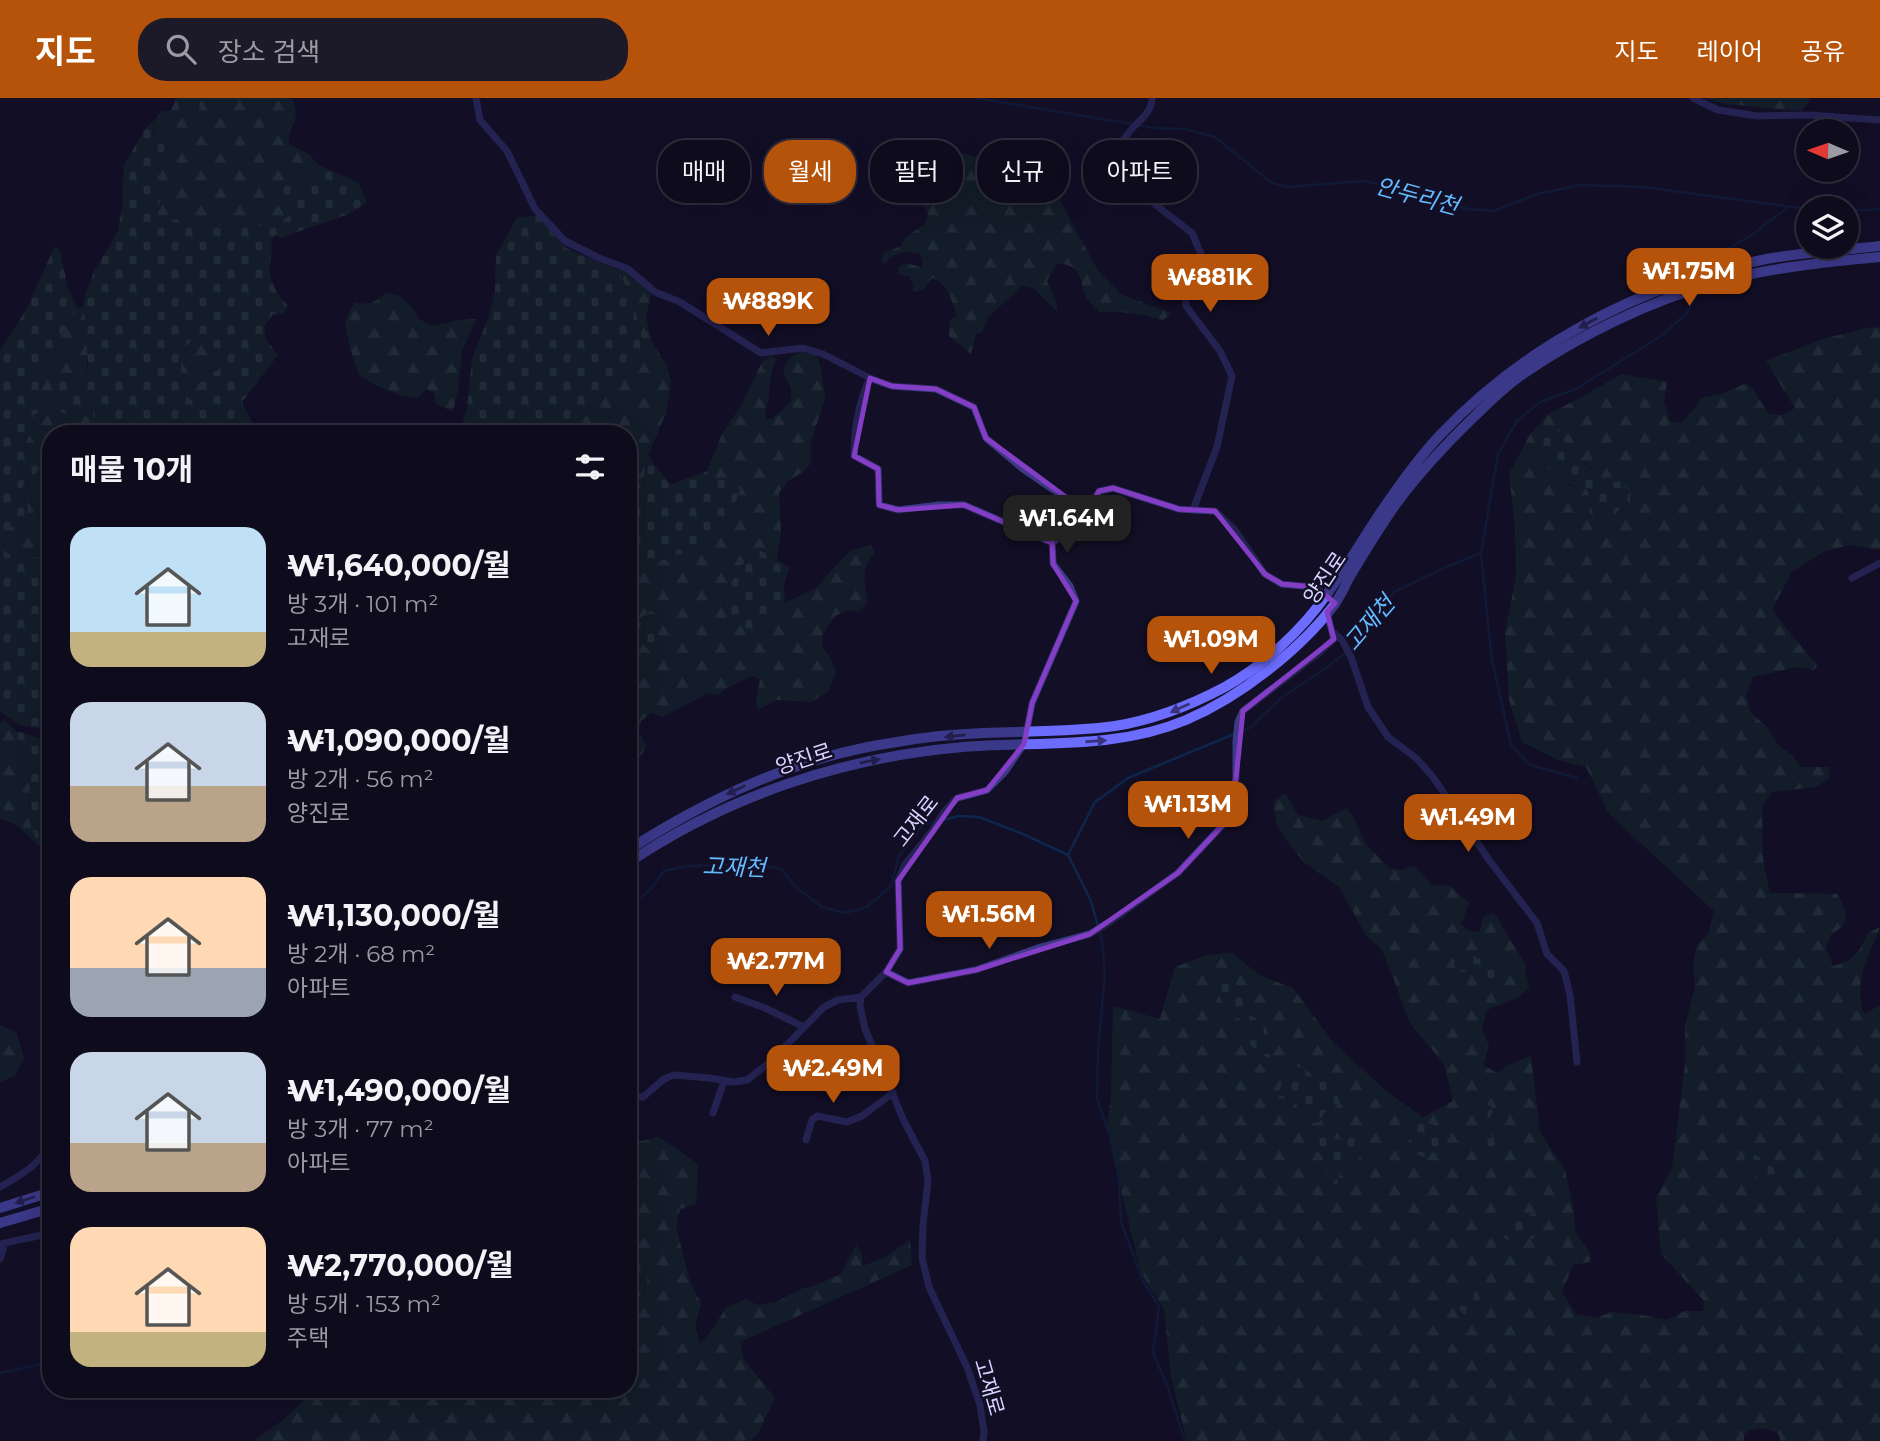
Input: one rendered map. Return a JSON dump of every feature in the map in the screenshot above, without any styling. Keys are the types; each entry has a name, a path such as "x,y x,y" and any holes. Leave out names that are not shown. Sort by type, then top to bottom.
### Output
{"main road":[{"name":"양진로","path":"637,857 720,811 783,785 840,767 961,747 1109,740 1187,719 1240,691 1307,635 1327,612 1331,599 1366,533 1414,466 1441,434 1483,394 1522,363 1599,317 1672,284 1759,260 1880,246"},
{"name":"양진로","path":"637,845 699,807 761,778 822,757 899,741 979,733 1065,731 1117,726 1165,714 1226,687 1265,660 1331,599 1397,503 1430,463 1488,403 1521,375 1592,332 1656,303 1712,284 1785,269 1880,257"},
{"path":"0,1208 42,1195"},
{"path":"0,1223 42,1211"}],"street":[{"path":"476,98 480,120 507,151 536,209 565,241 628,269 655,292 680,302 761,353 803,348 823,354 892,386 936,389 974,407 986,438 1023,469 1086,512"},
{"path":"1152,98 1145,117 1131,129 1120,145 1123,166 1152,202 1192,233 1201,254 1185,286 1186,306 1220,352 1233,376 1217,447 1193,510"},
{"path":"1693,98 1718,110 1758,116 1809,115 1880,120"},
{"path":"870,378 865,388 854,436 854,456 878,469 879,505 898,510 964,505 1052,543 1074,528 1099,491 1113,488 1179,509 1215,511 1234,529 1265,574 1282,584 1315,587 1331,599"},
{"name":"고재로","path":"983,1441 980,1405 967,1367 929,1287 922,1258 928,1181 925,1161 904,1121 865,1029 860,1006 861,997 886,972 900,949 898,881 904,866 957,798 987,790 1005,772 1024,744 1032,704 1076,600 1070,586 1053,564 1052,543"},
{"path":"1852,578 1880,564"},
{"path":"886,972 908,982 976,970 1038,948 1090,934 1178,873 1223,825 1236,779 1236,741 1238,722 1243,710 1334,639 1327,612"},
{"path":"1331,630 1345,645 1368,706 1388,737 1416,758 1433,777 1489,860 1537,923 1547,954 1564,971 1570,995 1577,1062"},
{"path":"735,997 804,1027"},
{"path":"637,1097 643,1097 664,1079 674,1075 734,1083 747,1080 824,1007 833,1002 861,997"},
{"path":"713,1112 724,1081"},
{"path":"806,1140 812,1120 817,1116 847,1122 862,1116 893,1093"},
{"path":"0,1187 28,1171 42,1158"},
{"path":"0,1259 2,1244 42,1235"}],"highlighted area":[{"path":"870,378 892,386 936,389 974,407 986,438 1086,512 1099,491 1113,488 1179,509 1215,511 1265,574 1282,584 1315,587 1335,603 1327,612 1334,639 1243,711 1236,779 1223,825 1178,873 1090,934 976,970 908,983 886,972 900,949 898,881 957,798 987,790 1024,744 1032,703 1076,601 1053,564 1052,543 964,505 898,510 879,505 878,469 854,456"}],"green space":[{"path":"174,98 201,98 201,109 193,114 169,113 157,118 161,111 171,110"},
{"path":"201,98 291,98 296,117 290,131 289,144 309,154 318,165 316,172 310,175 303,188 294,213 282,220 267,219 260,226 247,222 211,226 195,220 161,219 155,210 160,188 159,154 168,149 155,135 157,118 169,113 193,114 201,109"},
{"path":"1703,98 1811,98 1802,111 1725,104"},
{"path":"157,118 154,136 166,136 177,146 175,150 168,149 159,154 158,182 162,198 156,210 161,219 195,220 211,226 247,222 260,226 267,219 282,220 294,213 296,208 283,204 277,198 278,187 293,182 303,188 310,175 316,172 318,165 358,182 367,202 349,214 280,238 275,235 271,240 270,276 277,292 288,306 283,315 273,314 264,327 266,340 278,355 242,402 256,425 95,425 90,393 86,390 81,392 79,397 82,403 71,416 58,411 60,400 51,387 56,378 85,382 88,365 83,307 94,272 118,231 124,165 145,129","holes":["202,336 222,357 217,363 217,371 202,373 199,382 204,389 191,400 185,395 181,351 191,341"]},
{"path":"963,154 977,157 977,203 1061,203 1098,271 1122,295 1172,313 1163,320 1131,313 1099,312 1087,299 1077,271 1057,263 1047,281 1058,312 1035,289 1022,286 988,317 982,332 976,334 971,354 949,336 949,321 957,315 949,293 942,284 932,278 923,290 913,292 909,276 900,275 898,268 905,263 921,267 923,261 919,253 900,253 885,264 881,260 884,253 901,246 906,237 925,224 928,214 923,205 905,203 963,203"},
{"path":"538,216 566,248 618,270 634,301 641,327 640,355 573,425 461,425 467,408 472,359 489,316 495,290 496,256 517,217"},
{"path":"55,246 60,251 68,288 77,308 72,321 59,338 52,361 45,372 40,387 44,409 33,415 32,430 25,442 24,452 38,458 39,469 30,483 23,486 21,492 28,508 24,522 4,529 2,540 5,550 16,559 42,556 42,729 19,725 0,711 0,351 26,310"},
{"path":"623,268 651,294 646,316 651,340 667,366 671,382 666,413 648,455 644,478 637,487 637,425 573,425 640,355 641,327 634,301 618,270"},
{"path":"386,293 400,296 413,308 419,319 432,326 476,319 462,352 453,412 436,404 434,393 426,389 418,398 402,396 359,375 345,323 354,302 372,303"},
{"path":"83,307 86,325 88,344 85,382 76,382 65,377 79,397 81,392 86,390 90,393 95,425 42,425 42,556 15,559 4,549 2,540 4,529 24,522 28,508 21,492 33,476 24,452 25,443 32,430 33,415 43,397 40,387 45,372 52,361 59,338 72,321 77,308"},
{"path":"1871,327 1880,328 1880,550 1849,545 1823,552 1792,572 1772,609 1817,665 1814,670 1796,667 1753,677 1746,695 1751,713 1766,726 1778,745 1792,755 1801,767 1829,767 1829,779 1815,787 1772,792 1763,804 1764,866 1770,893 1837,894 1846,916 1842,926 1831,934 1826,947 1833,966 1848,961 1860,949 1868,933 1880,927 1863,970 1860,991 1864,1015 1880,1005 1880,1441 1781,1441 1778,1433 1761,1428 1744,1434 1744,1441 1187,1441 1171,1377 1164,1309 1141,1273 1107,1124 1111,1099 1113,1006 1160,1019 1175,967 1205,956 1230,952 1261,976 1293,988 1333,1042 1386,1091 1423,1117 1453,1101 1444,1064 1409,1022 1381,948 1367,937 1339,887 1304,862 1277,826 1273,801 1285,793 1298,815 1323,821 1346,808 1354,818 1365,843 1389,868 1401,870 1414,866 1433,886 1449,885 1469,903 1461,924 1471,932 1480,931 1483,917 1494,913 1524,962 1529,988 1519,997 1487,1010 1482,1030 1489,1046 1483,1065 1497,1073 1508,1065 1531,1056 1540,1132 1565,1170 1576,1234 1591,1253 1590,1262 1573,1265 1562,1292 1576,1314 1596,1318 1612,1312 1667,1320 1685,1311 1703,1311 1704,1301 1661,1254 1656,1198 1672,1169 1685,1064 1685,1026 1695,986 1693,963 1697,945 1708,935 1714,911 1609,814 1586,767 1558,760 1522,742 1509,700 1505,632 1516,577 1515,525 1509,474 1529,436 1548,414 1621,374 1667,382 1664,402 1670,421 1681,423 1696,407 1700,398 1722,394 1746,383 1769,414 1784,415 1795,408 1766,361 1823,339","holes":["1549,427 1559,429 1560,438 1573,455 1600,477 1613,482 1630,504 1612,516 1591,498 1587,489 1568,485","1228,971 1245,1001 1247,1013 1265,1026 1245,1035 1240,1019 1221,1000 1216,974","1305,1069 1312,1075 1325,1112 1319,1122 1298,1111","1413,1121 1432,1124 1444,1142 1429,1151 1412,1142 1408,1132"]},
{"path":"202,336 222,357 216,371 209,371 204,389 191,400 185,395 181,351 191,341"},
{"path":"802,352 817,355 821,369 825,398 811,442 811,463 803,472 788,481 779,493 781,533 777,559 758,549 736,575 723,607 774,612 785,603 816,588 852,550 870,545 875,552 864,575 868,601 859,612 848,610 835,616 822,635 823,649 831,658 836,672 828,692 811,702 776,700 758,710 756,702 760,679 752,676 718,695 708,693 662,717 651,713 641,721 639,733 646,745 637,760 637,630 643,616 637,622 637,566 672,556 699,554 732,523 740,489 713,480 707,471 723,432 741,406 762,362 772,356 776,359 771,374 766,419 772,419 791,402 791,388 783,372 786,364"},
{"path":"1549,427 1559,429 1560,438 1572,448 1573,455 1596,473 1608,480 1622,482 1630,492 1630,504 1598,523 1589,511 1591,498 1587,489 1559,478 1540,454 1542,436"},
{"path":"648,455 670,485 707,471 713,479 728,480 740,489 733,510 732,524 699,554 672,556 654,564 637,566 637,487 644,478"},
{"path":"758,549 789,567 784,586 785,603 774,612 766,627 750,629 735,623 727,615 724,606 736,574"},
{"path":"651,611 659,615 662,624 656,629 660,638 658,651 650,651 642,644 637,646 637,622"},
{"path":"4,720 16,731 30,786 29,820 38,845 15,824 0,819 0,724"},
{"path":"16,731 42,738 42,846 38,845 29,820 30,786"},
{"path":"1460,953 1472,954 1478,959 1500,960 1500,970 1493,978 1457,971 1454,963"},
{"path":"1228,970 1245,1001 1247,1013 1265,1025 1273,1051 1268,1058 1252,1047 1240,1019 1228,1014 1221,1000 1216,974"},
{"path":"0,1025 17,1033 24,1059 14,1076 0,1082"},
{"path":"1292,1065 1305,1069 1312,1075 1333,1079 1338,1090 1338,1105 1325,1112 1319,1122 1305,1124 1297,1105 1278,1097 1284,1076"},
{"path":"1483,1104 1490,1105 1493,1109 1487,1128 1499,1141 1499,1150 1493,1158 1482,1153 1479,1146 1485,1137 1477,1112"},
{"path":"1413,1121 1432,1124 1444,1142 1442,1151 1429,1151 1424,1157 1415,1154 1408,1132"},
{"path":"1350,1134 1357,1137 1362,1152 1357,1163 1339,1164 1337,1184 1329,1184 1324,1179 1327,1168 1334,1165 1334,1160 1317,1152 1314,1142 1321,1136 1342,1140"},
{"path":"659,1137 698,1164 696,1204 680,1209 676,1226 690,1282 701,1303 695,1327 700,1343 726,1308 746,1299 757,1305 776,1302 841,1274 856,1245 861,1252 863,1266 888,1256 910,1239 912,1265 740,1342 744,1360 775,1398 757,1435 750,1441 254,1441 306,1398 637,1398 637,1142"},
{"path":"1745,1150 1763,1159 1777,1171 1774,1184 1757,1178 1744,1158"},
{"path":"1529,1213 1539,1214 1545,1220 1536,1236 1516,1242 1504,1237 1499,1223 1506,1218"},
{"path":"637,1263 643,1269 647,1280 646,1295 638,1298"},
{"path":"1466,1288 1476,1290 1481,1300 1482,1307 1474,1316 1467,1317 1455,1305 1458,1294"}],"waterway":[{"name":"안두리천","path":"977,98 1132,124"},
{"name":"안두리천","path":"1138,125 1185,129 1215,137 1272,183 1287,187 1364,181 1410,191 1468,209 1494,211 1537,194 1581,185 1643,187 1796,207"},
{"name":"고재천","path":"1713,268 1720,254 1753,234 1788,207"},
{"path":"1859,210 1880,209"},
{"name":"고재천","path":"940,821 959,816 979,817 1068,855 1095,802 1128,778 1251,727 1281,698 1356,645 1394,592 1481,553 1498,454 1517,421 1540,402 1576,389 1661,336 1686,314 1699,292"},
{"path":"1481,555 1492,660 1511,745 1530,765 1577,778"},
{"name":"고재천","path":"637,902 664,871 687,866 754,864 781,869 797,888 822,907 845,913 867,907 891,886 899,856 923,825 934,822"},
{"path":"1068,855 1091,901 1102,941 1105,975 1097,1098 1118,1160 1121,1222 1143,1281 1159,1306 1153,1353 1167,1385 1185,1441"},
{"name":"고재천","path":"0,1373 42,1364"}]}
